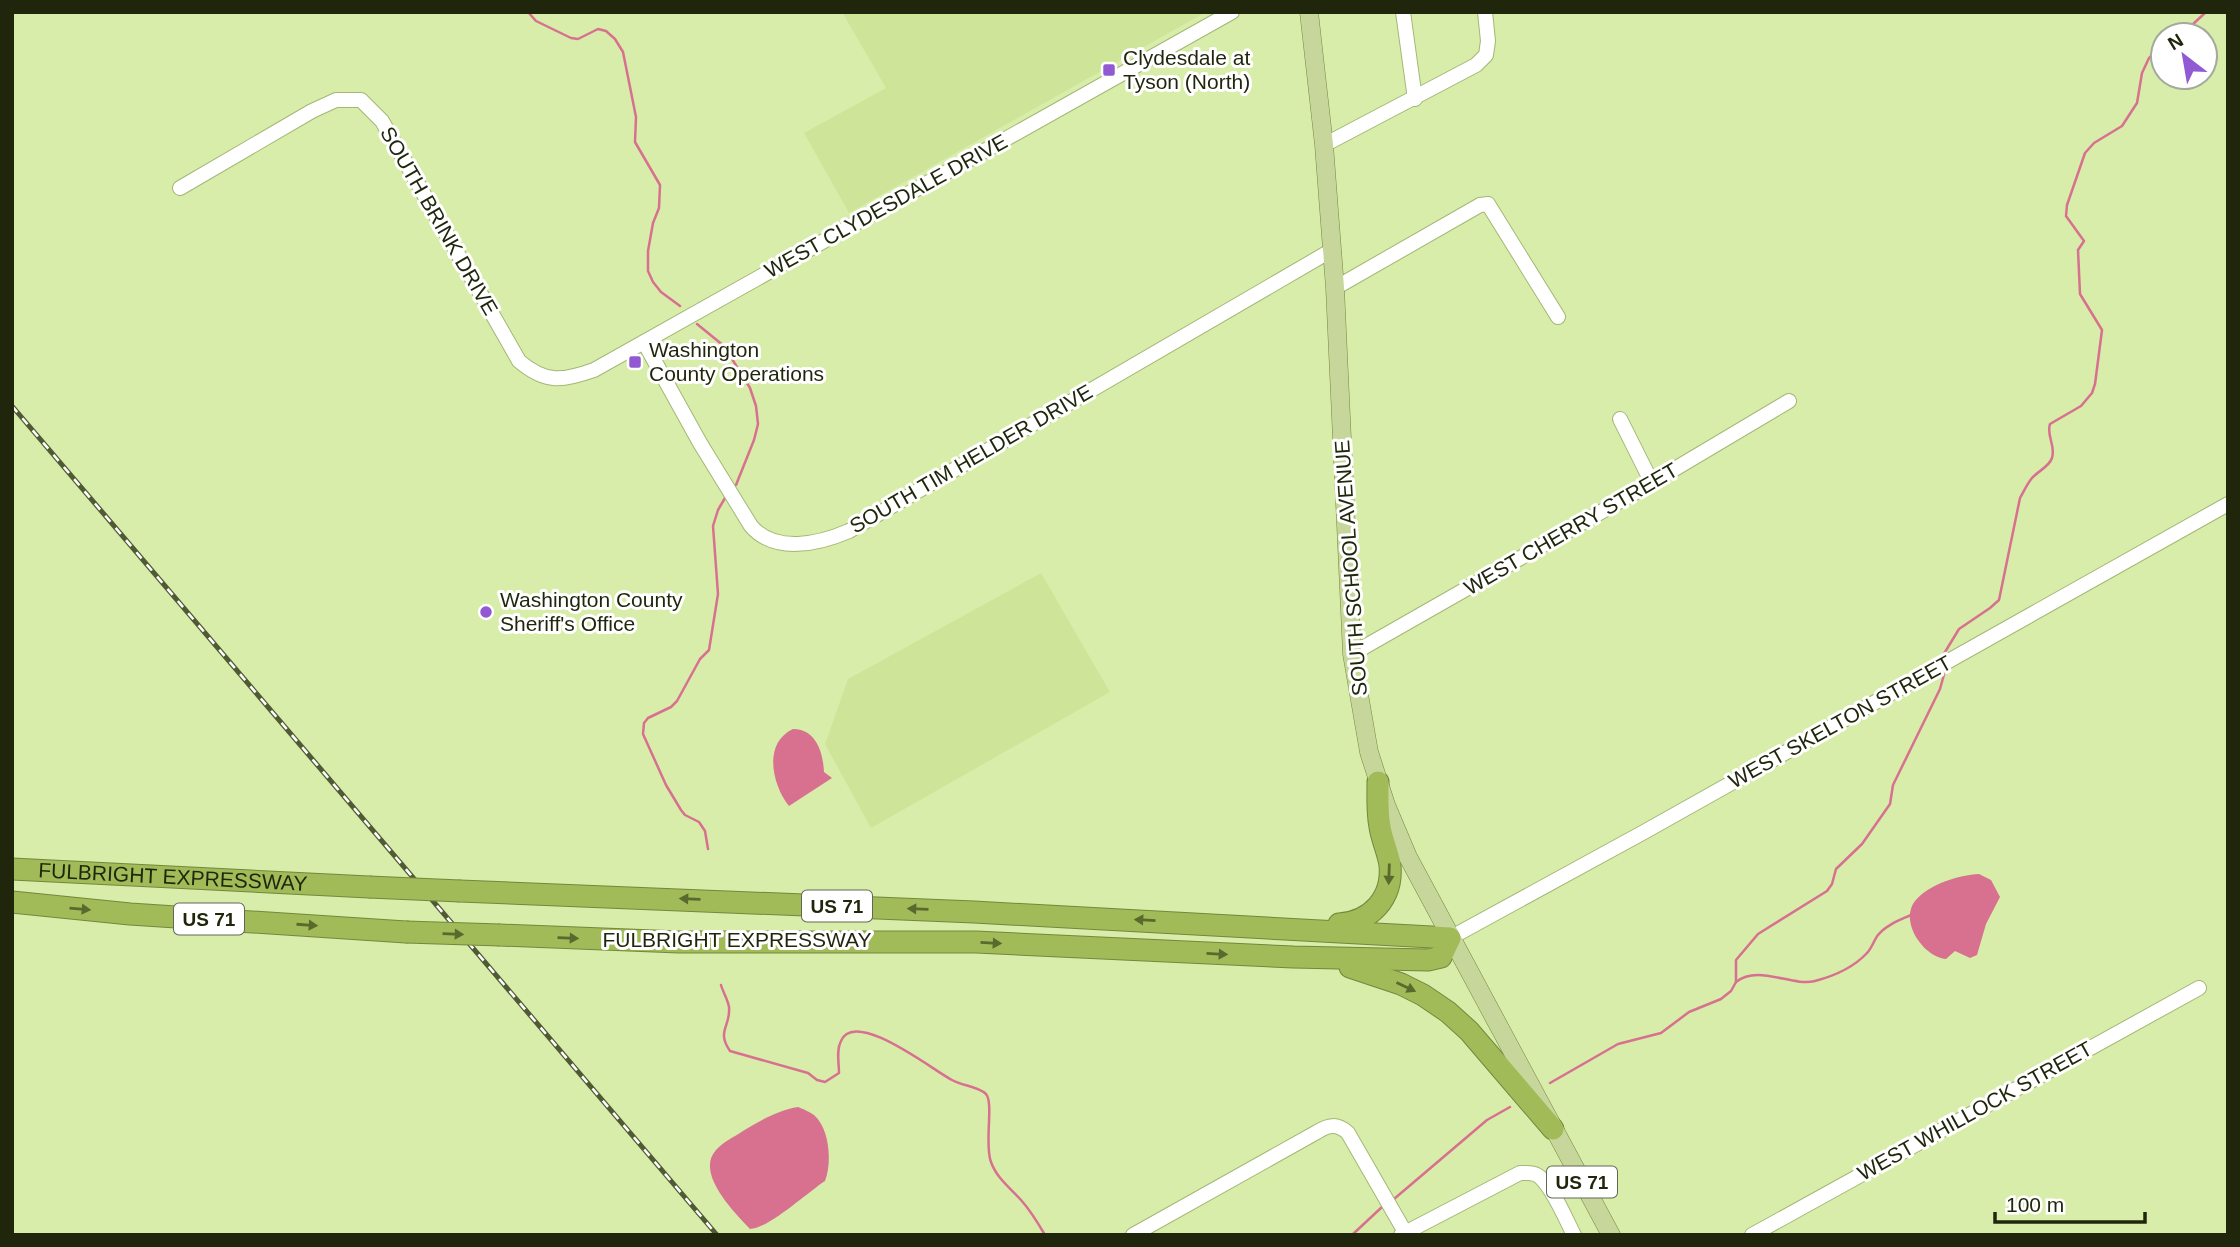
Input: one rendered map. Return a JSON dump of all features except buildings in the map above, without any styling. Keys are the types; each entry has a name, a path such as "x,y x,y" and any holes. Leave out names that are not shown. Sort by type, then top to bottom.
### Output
{"highway":[{"path":"1213,924 1342,924 1355,922 1372,913 1387,891 1390,872 1380,830 1378,782"},
{"name":"FULBRIGHT EXPRESSWAY","path":"12,869 1213,924"},
{"name":"FULBRIGHT EXPRESSWAY","path":"12,902 130,914 406,932 679,942 976,942 1293,957 1429,960 1441,957 1450,938"},
{"name":"US 71","path":"1213,924 1450,938"},
{"path":"1293,957 1365,970 1401,984 1434,1002 1469,1031 1553,1129"}],"main road":[{"name":"SOUTH SCHOOL AVENUE","path":"1309,12 1324,145 1335,288 1352,654 1361,714 1378,782 1408,857 1611,1235"}],"street":[{"name":"WEST CLYDESDALE DRIVE","path":"535,374 553,379 572,378 594,370 1232,12"},
{"path":"1404,12 1415,99"},
{"path":"1324,145 1476,65 1486,55 1488,41 1485,12"},
{"name":"SOUTH BRINK DRIVE","path":"180,188 312,111 336,100 361,100 382,121 519,361 535,374"},
{"path":"1335,288 1480,205 1488,204 1558,317"},
{"name":"SOUTH TIM HELDER DRIVE","path":"644,342 699,443 751,526 775,542 808,543 849,531 1332,250"},
{"name":"WEST CHERRY STREET","path":"1352,654 1652,483 1788,401"},
{"path":"1619,419 1652,483"},
{"name":"WEST SKELTON STREET","path":"1450,938 2228,503"},
{"name":"WEST WHILLOCK STREET","path":"1752,1235 2199,988"},
{"path":"1133,1235 1325,1127 1342,1127 1348,1133 1403,1233 1520,1173 1529,1173 1538,1175 1546,1182 1574,1235"}],"shaded area":[{"path":"842,12 1206,12 849,213 804,133 886,88"},
{"path":"1041,573 1110,692 871,828 825,744 848,679"},
{"path":"793,729 813,737 820,750 824,772 832,778 789,806 775,778 773,766 777,745 783,736"},
{"path":"1979,874 1991,880 2000,897 1986,924 1977,955 1970,958 1955,951 1946,959 1938,957 1916,937 1910,919 1911,909 1915,901 1928,890 1963,876"},
{"path":"798,1107 814,1115 826,1137 829,1156 825,1181 777,1217 750,1229 719,1192 710,1170 711,1159 722,1144 749,1127 776,1113"}],"waterway":[{"path":"528,12 536,21 571,38 578,39 598,29 606,31 623,52 636,117 635,142 660,185 659,208 648,251 648,271 661,292 680,306"},
{"path":"2196,21 2206,12"},
{"path":"1942,657 1959,629 1999,600 2020,498 2032,478 2052,458 2050,424 2081,406 2092,393 2102,330 2080,294 2078,250 2084,241 2066,216 2067,205 2085,153 2094,143 2122,126 2137,103 2142,73 2149,58"},
{"path":"697,324 724,346 750,388 756,406 758,424 754,440 736,485"},
{"path":"708,849 705,831 699,822 681,810 666,785 643,734 644,723 648,718 671,707 677,701 700,659 709,650 718,594 713,526 725,498"},
{"path":"1550,1083 1618,1044 1661,1033 1689,1012 1721,999 1731,991 1736,982 1736,960 1758,934 1827,891 1836,869 1862,844 1890,804 1893,785 1940,689 1945,671"},
{"path":"1736,982 1754,975 1806,982 1829,976 1856,963 1869,951 1881,931 1911,915"},
{"path":"721,985 729,1007 724,1038 730,1051 808,1073 825,1082 839,1073 838,1052 841,1041 849,1033 862,1032 878,1036 895,1045 956,1082 983,1091 988,1099 988,1145 993,1167 1028,1208 1045,1235"},
{"path":"1394,1199 1487,1120 1510,1107"},
{"path":"1352,1235 1382,1207"}],"railway":[{"path":"12,406 717,1235"}],"place":[{"name":"Clydesdale at Tyson (North)","path":"1109,70"},
{"name":"Washington County Operations","path":"635,362"},
{"name":"Washington County Sheriff's Office","path":"486,612"}]}
